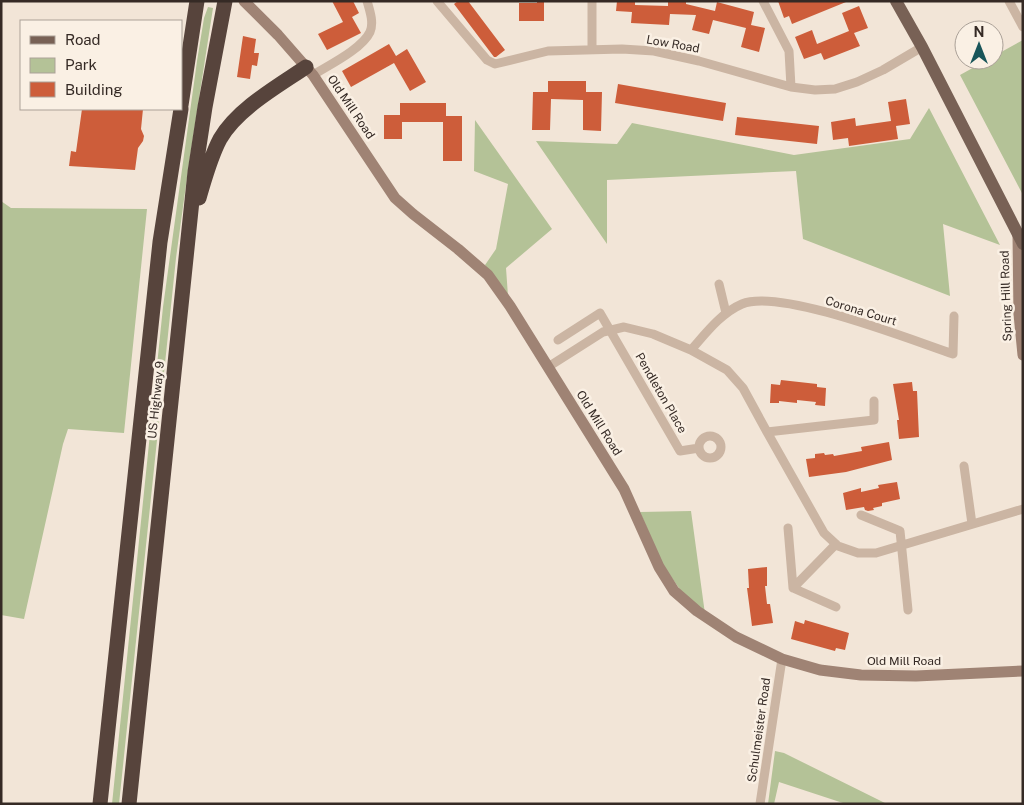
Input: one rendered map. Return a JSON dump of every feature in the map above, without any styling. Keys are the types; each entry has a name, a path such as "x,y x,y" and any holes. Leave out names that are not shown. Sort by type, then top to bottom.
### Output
{"highway":[{"path":"182,98 197,1"},
{"name":"US Highway 9","path":"129,804 195,172 204,112 225,1"},
{"path":"188,233 210,162 221,138 234,121 253,104 310,71"},
{"name":"US Highway 9","path":"100,804 160,242 181,110"}],"main road":[{"path":"896,1 1021,240"}],"street":[{"name":"Old Mill Road","path":"244,1 310,71 395,198 488,275 510,306 624,488 659,567 674,591 697,611 736,637 782,659 820,670 861,675 916,676 1023,671"},
{"path":"310,71 363,43 370,31 372,19 367,1"},
{"name":"Low Road","path":"436,1 486,60 495,64 548,51 654,51 699,61 791,87 815,90 836,89 858,82 922,48"},
{"path":"592,1 592,50"},
{"path":"763,1 789,51 791,87"},
{"path":"1008,1 1023,27"},
{"name":"Spring Hill Road","path":"1021,240 1019,314 1023,355"},
{"path":"719,284 726,313"},
{"name":"Corona Court","path":"691,350 726,313 743,303 764,300 800,305 867,324 953,354 954,316"},
{"name":"Pendleton Place","path":"558,340 600,313 680,451 699,448"},
{"name":"Pendleton Place","path":"548,367 603,332 624,327 653,334 691,350 726,370 743,388 824,533 836,544"},
{"path":"768,432 874,420 874,401"},
{"path":"964,466 972,524"},
{"path":"793,588 836,544 858,552 876,552 1023,509"},
{"path":"861,515 900,531 908,610"},
{"path":"788,528 793,588"},
{"path":"793,588 836,607"},
{"name":"Schulmeister Road","path":"760,804 782,659"}],"green space":[{"path":"208,7 213,8 176,258 119,804 112,804 163,307 197,61 204,18"},
{"path":"1023,40 1023,195 960,75 969,70 1004,70 1004,50"},
{"path":"929,108 1000,245 943,224 950,296 803,239 796,171 607,180 607,244 536,141 617,144 632,123 794,155 910,139"},
{"path":"475,120 552,229 506,268 508,296 485,265 496,249 508,184 474,171"},
{"path":"1,201 11,208 147,209 124,433 68,429 24,619 1,615"},
{"path":"691,511 705,614 681,591 663,565 640,512"},
{"path":"775,751 784,753 887,804 846,804 779,782 774,804 768,804"}],"building":[{"path":"332,1 353,1 359,13 352,17 361,33 327,50 318,34 343,22"},
{"path":"458,1 468,1 505,50 494,57 454,4"},
{"path":"537,1 544,1 544,21 519,21 519,3 537,3"},
{"path":"617,1 635,1 635,5 668,6 668,1 686,1 686,4 715,11 717,2 754,12 751,25 765,28 759,52 741,47 746,28 713,20 709,34 692,30 696,15 670,14 669,25 631,23 632,12 616,11"},
{"path":"778,1 846,2 792,24 789,16 784,18"},
{"path":"859,6 868,28 854,33 860,46 824,60 821,53 804,59 795,37 812,30 817,44 849,31 842,13"},
{"path":"243,36 256,39 254,53 259,53 257,66 252,65 250,79 237,77"},
{"path":"389,44 396,56 407,49 426,82 410,91 394,63 351,87 342,71"},
{"path":"548,81 586,81 586,92 602,92 601,131 583,130 583,100 551,99 550,130 532,130 533,92 548,92"},
{"path":"618,84 726,103 723,121 615,103"},
{"path":"906,99 910,124 896,126 898,139 849,146 848,138 833,140 831,122 855,118 856,126 891,121 888,102"},
{"path":"400,103 446,103 446,116 462,116 462,161 443,161 443,122 402,122 402,139 384,139 384,115 400,115"},
{"path":"82,110 143,110 141,129 144,136 138,148 135,170 69,166 71,151 76,152"},
{"path":"737,117 819,126 817,144 735,135"},
{"path":"781,380 817,384 817,387 826,388 825,406 815,405 816,402 797,400 797,403 779,401 779,403 770,403 771,384 780,385"},
{"path":"912,382 913,391 917,391 919,437 899,439 897,420 899,420 893,384"},
{"path":"889,442 892,460 846,472 809,477 806,459 815,458 815,454 824,453 825,455 833,454 834,456 862,451 861,447"},
{"path":"897,482 900,499 882,503 882,506 873,508 874,510 868,511 864,507 846,510 843,493 861,488 861,492 879,488 878,485"},
{"path":"767,567 767,586 765,586 767,604 770,604 773,623 752,626 747,588 749,588 748,569"},
{"path":"805,620 849,633 845,650 836,648 835,651 791,639 795,621 804,624"}]}
